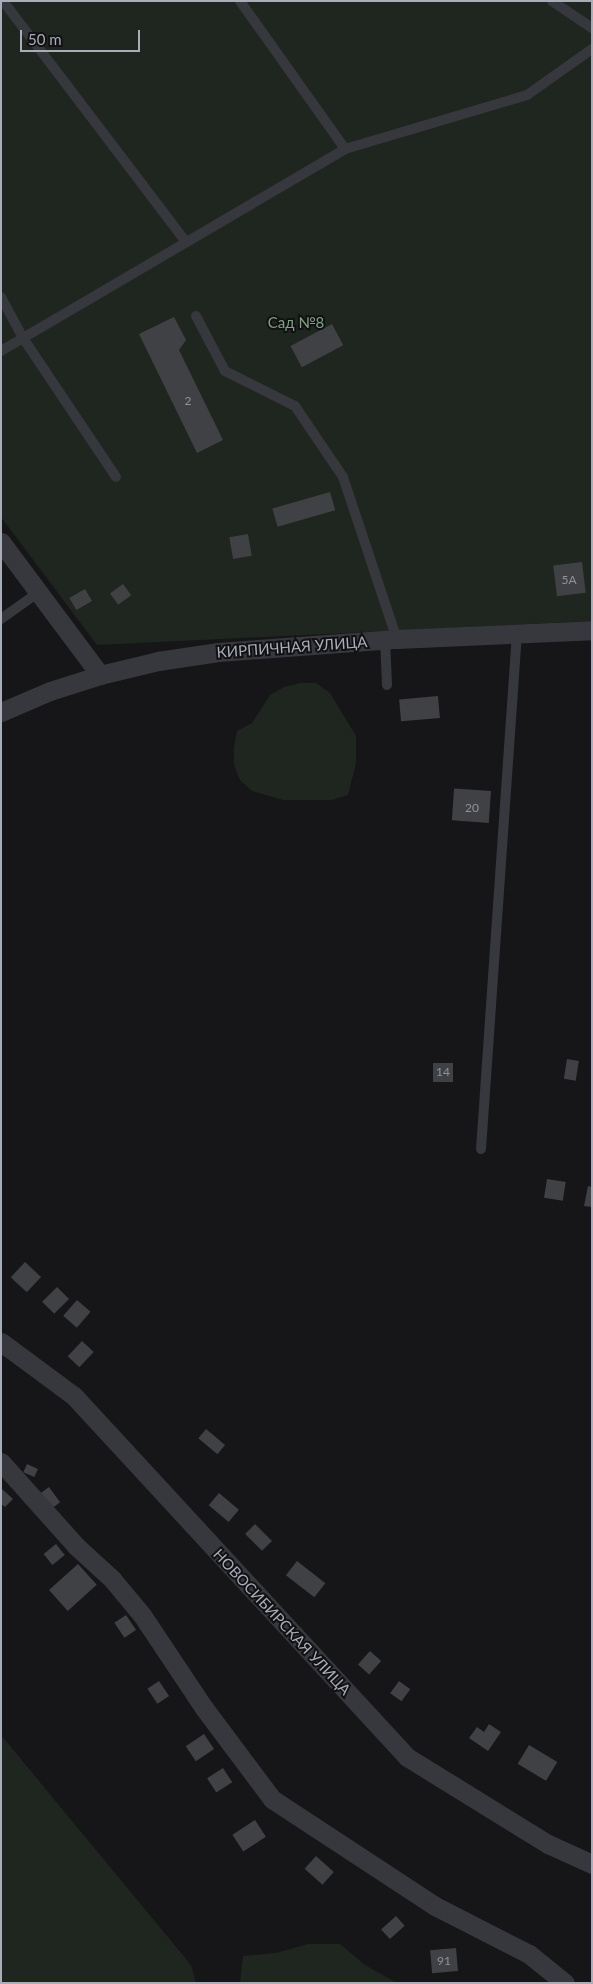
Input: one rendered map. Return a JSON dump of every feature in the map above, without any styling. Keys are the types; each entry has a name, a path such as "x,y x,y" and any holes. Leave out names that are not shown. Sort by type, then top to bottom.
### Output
{"street":[{"path":"1,542 100,675"},
{"name":"КИРПИЧНАЯ УЛИЦА","path":"1,712 50,691 100,675 158,661 218,652 391,639 592,630"},
{"name":"НОВОСИБИРСКАЯ УЛИЦА","path":"1,1342 74,1396 407,1757 548,1844 592,1864"},
{"path":"1,1462 76,1546 112,1579 142,1615 204,1708 272,1799 435,1906 529,1954 565,1983"}],"lane":[{"path":"2,1 186,242"},
{"path":"240,1 346,149"},
{"path":"552,1 592,28"},
{"path":"1,351 346,149 528,95 592,49"},
{"path":"1,297 23,338 116,477"},
{"path":"196,316 225,371 294,406 342,477 391,639 387,685"},
{"path":"1,619 39,592"},
{"path":"481,1149 517,633"}],"green space":[{"name":"Сад №8","path":"1,1 592,1 592,621 97,645 1,517"},
{"path":"300,683 316,683 330,693 356,736 356,763 348,795 332,800 283,800 252,791 240,780 234,765 234,747 237,731 252,723 270,695 284,687"},
{"path":"1,1735 191,1965 196,1983 1,1983"},
{"path":"308,1944 340,1944 365,1965 397,1983 240,1983 243,1956 276,1953"}],"building":[{"path":"174,317 186,340 179,350 223,440 197,453 139,334"},
{"path":"332,324 343,345 302,367 291,346"},
{"path":"330,492 335,510 278,527 272,509"},
{"path":"248,534 252,556 233,559 229,537"},
{"path":"582,562 586,593 557,596 553,566"},
{"path":"123,584 131,595 118,605 110,593"},
{"path":"85,589 92,601 76,610 69,598"},
{"path":"438,696 440,718 401,721 399,699"},
{"path":"454,788 491,791 489,823 452,820"},
{"path":"567,1059 579,1061 576,1081 564,1079"},
{"path":"433,1063 453,1063 453,1082 433,1082"},
{"path":"547,1179 566,1182 563,1201 544,1198"},
{"path":"588,1186 592,1187 592,1207 584,1206"},
{"path":"25,1262 41,1277 27,1292 11,1277"},
{"path":"57,1287 69,1299 54,1314 42,1302"},
{"path":"77,1300 91,1312 77,1328 63,1316"},
{"path":"82,1341 94,1352 79,1367 68,1356"},
{"path":"206,1429 225,1445 217,1454 198,1438"},
{"path":"27,1464 38,1469 34,1477 23,1472"},
{"path":"49,1487 60,1502 52,1508 41,1493"},
{"path":"1,1488 13,1499 5,1507 1,1504"},
{"path":"219,1493 239,1510 229,1522 209,1505"},
{"path":"255,1524 272,1541 262,1551 245,1534"},
{"path":"56,1544 65,1555 52,1565 44,1554"},
{"path":"297,1561 325,1583 314,1597 286,1575"},
{"path":"78,1564 97,1585 68,1611 49,1590"},
{"path":"126,1615 136,1630 124,1638 114,1623"},
{"path":"370,1651 381,1661 369,1674 358,1664"},
{"path":"159,1681 169,1696 157,1704 147,1689"},
{"path":"399,1681 410,1689 402,1701 390,1693"},
{"path":"489,1724 501,1732 488,1751 469,1738 477,1727 484,1732"},
{"path":"204,1734 214,1749 196,1761 186,1746"},
{"path":"529,1745 557,1762 546,1781 518,1764"},
{"path":"223,1768 232,1782 216,1793 207,1778"},
{"path":"255,1820 266,1837 243,1851 232,1835"},
{"path":"316,1856 334,1872 322,1885 305,1869"},
{"path":"396,1916 405,1926 390,1939 381,1929"},
{"path":"456,1948 458,1971 432,1973 430,1950"}]}
